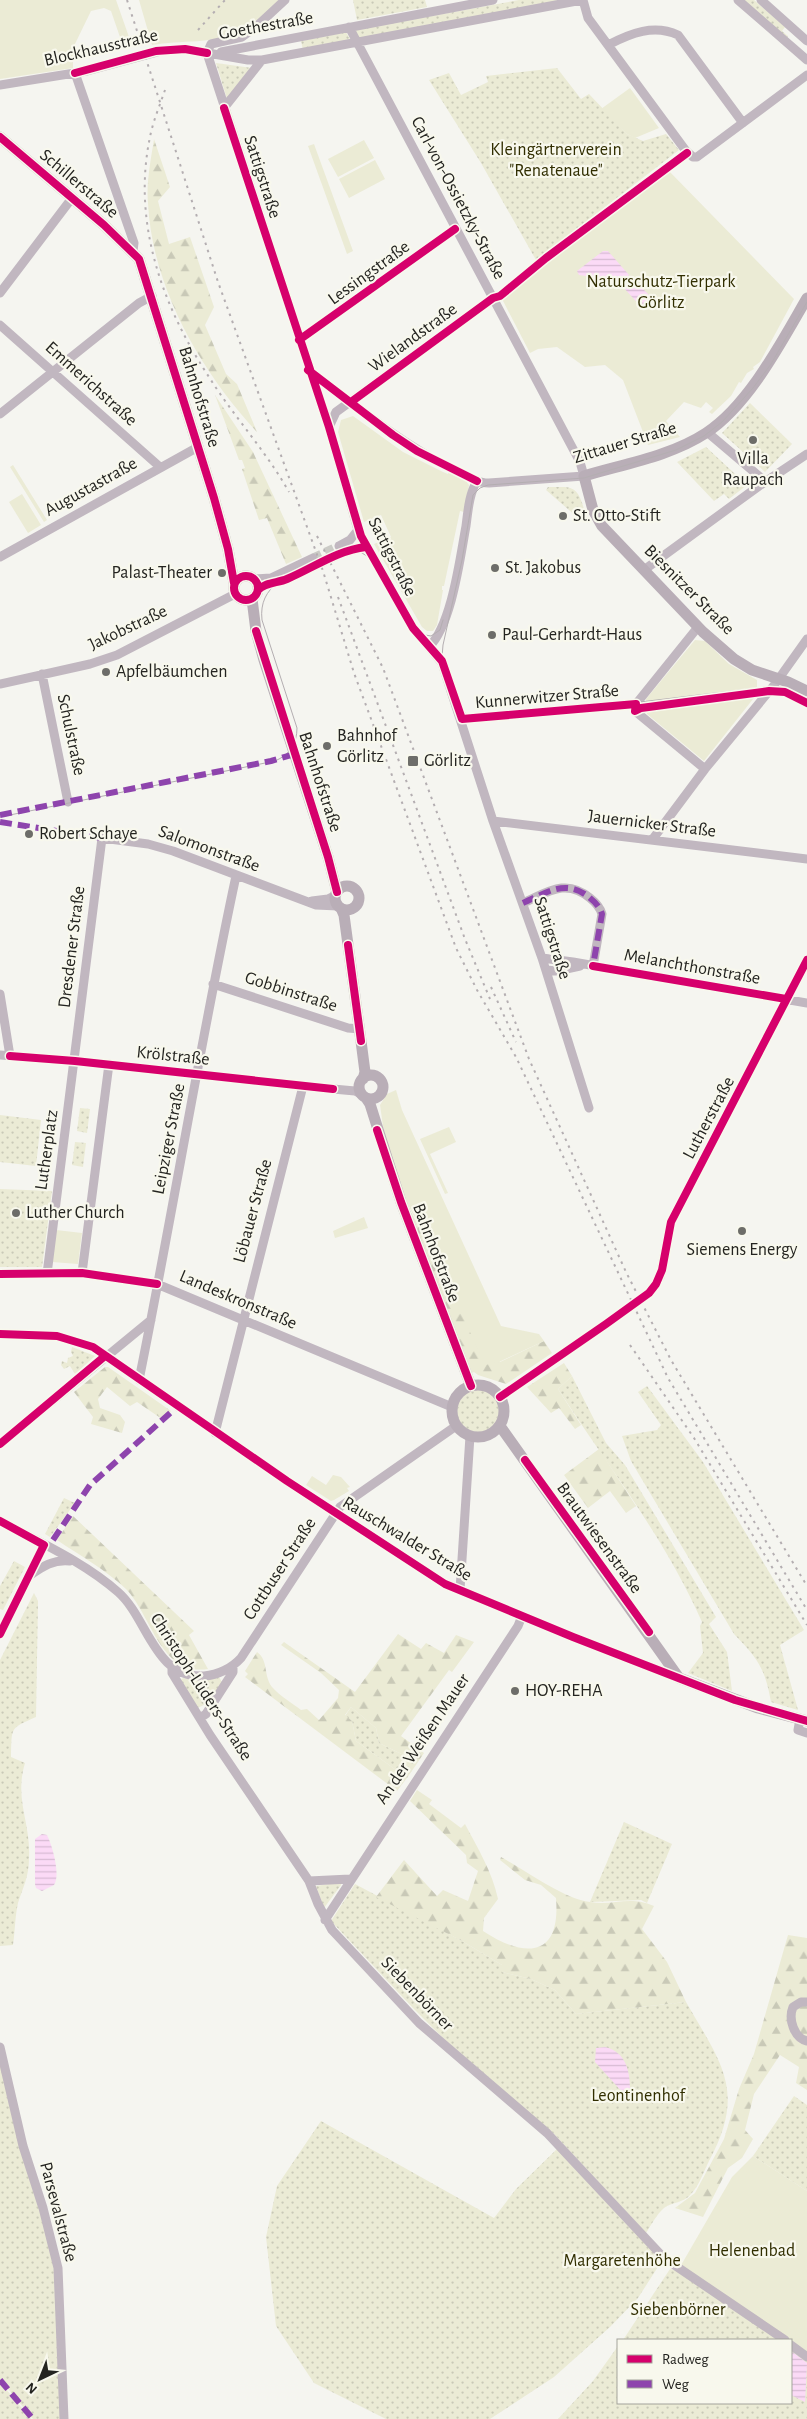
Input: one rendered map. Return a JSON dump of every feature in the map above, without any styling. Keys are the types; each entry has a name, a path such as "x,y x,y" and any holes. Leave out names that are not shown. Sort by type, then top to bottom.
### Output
{"main road":[{"name":"Schillerstraße","path":"0,137 135,253"},
{"name":"Bahnhofstraße","path":"135,253 152,296 228,549 246,588 256,631 328,857 338,900 344,916 361,1035 365,1072 362,1080"},
{"name":"Zittauer Straße","path":"584,476 674,449 707,432 734,407 764,370 807,298"},
{"name":"Biesnitzer Straße","path":"584,476 598,520 698,627 743,665 807,691"},
{"name":"Bahnhofstraße","path":"328,857 341,879 348,887 353,888 358,896 358,902 354,908 348,945"},
{"path":"348,887 342,888 338,900 348,910 354,908"},
{"name":"Bahnhofstraße","path":"361,1035 369,1068 375,1076"},
{"name":"Krölstraße","path":"362,1080 369,1076 375,1076"},
{"path":"362,1080 360,1088 368,1097 381,1093 383,1086 380,1079 375,1076"},
{"name":"Bahnhofstraße","path":"368,1097 401,1202 471,1386"},
{"path":"471,1386 487,1387 500,1397 504,1412 500,1426 487,1436 470,1436 456,1426 452,1407 459,1394 471,1386"},
{"name":"Brautwiesenstraße","path":"500,1426 680,1678"},
{"name":"Rauschwalder Straße","path":"680,1678 743,1702 804,1720"}],"street":[{"path":"208,53 209,45 242,37 248,33 285,0"},
{"name":"Goethestraße","path":"208,53 493,0"},
{"path":"583,0 588,18 687,153 697,157 807,75"},
{"name":"Goethestraße","path":"208,53 248,60 262,60 583,0"},
{"path":"738,0 807,60"},
{"path":"761,0 807,41"},
{"path":"350,27 357,42"},
{"path":"608,45 639,32 652,30 667,30 678,36 742,122"},
{"name":"Carl-von-Ossietzky-Straße","path":"357,42 580,462 584,476"},
{"name":"Blockhausstraße","path":"0,85 75,73 156,51 184,49 208,53"},
{"name":"Sattigstraße","path":"208,53 308,370 329,428 358,530 413,628 442,663 462,719 493,820 546,970 589,1108"},
{"name":"Goethestraße","path":"224,108 262,60"},
{"name":"Bahnhofstraße","path":"75,73 134,243 135,253"},
{"path":"0,293 72,198"},
{"name":"Lessingstraße","path":"299,340 455,229"},
{"path":"0,414 139,303 152,296"},
{"name":"Wielandstraße","path":"351,402 493,298"},
{"name":"Emmerichstraße","path":"0,325 160,467"},
{"path":"308,370 351,402 336,412 329,428"},
{"name":"Zittauer Straße","path":"351,402 417,451 477,481 489,483 584,476"},
{"path":"707,432 766,482"},
{"name":"Augustastraße","path":"0,557 198,447"},
{"path":"644,570 807,454"},
{"path":"429,647 438,637 445,624 462,552 470,501 477,481"},
{"path":"358,530 341,550 366,547"},
{"name":"Jakobstraße","path":"0,684 90,664 116,655 246,588 315,562"},
{"name":"Kunnerwitzer Straße","path":"462,719 636,704 698,627"},
{"path":"652,840 705,769 779,679 807,639"},
{"name":"Schulstraße","path":"42,674 68,802"},
{"path":"636,704 635,711 705,769"},
{"name":"Jauernicker Straße","path":"493,820 807,859"},
{"name":"Salomonstraße","path":"102,838 148,844 173,850 236,876 302,899 338,900"},
{"name":"Dresdener Straße","path":"75,1061 102,838"},
{"name":"Leipziger Straße","path":"139,1380 198,1074 213,984 236,876"},
{"path":"523,903 566,887 576,888 591,899 602,914 593,966"},
{"name":"Melanchthonstraße","path":"542,958 807,1003"},
{"name":"Lutherstraße","path":"648,1293 660,1278 671,1222 807,960"},
{"name":"Melanchthonstraße","path":"546,970 557,971 571,967 593,966"},
{"name":"Gobbinstraße","path":"213,984 348,1028 361,1035"},
{"path":"0,994 10,1056"},
{"name":"Krölstraße","path":"0,1055 109,1064 333,1088 355,1091 368,1097"},
{"name":"Lutherplatz","path":"47,1274 75,1061"},
{"path":"82,1273 109,1064"},
{"name":"Krölstraße","path":"333,1088 356,1085 362,1080"},
{"name":"Löbauer Straße","path":"215,1433 242,1320 303,1086"},
{"name":"Landeskronstraße","path":"0,1274 82,1273 157,1284 452,1407"},
{"path":"0,1444 151,1320"},
{"name":"Rauschwalder Straße","path":"0,1334 57,1336 76,1340 105,1356 215,1433 445,1584 680,1678"},
{"path":"500,1397 559,1356"},
{"name":"Cottbuser Straße","path":"200,1718 206,1714 233,1672 233,1666 245,1653 335,1513 346,1501 456,1426"},
{"path":"460,1590 470,1436"},
{"name":"Christoph-Lüders-Straße","path":"0,1521 92,1573 124,1598 158,1652 172,1668 172,1673 200,1718 309,1881 325,1920"},
{"path":"0,1634 44,1545"},
{"path":"27,1578 51,1563 73,1562"},
{"name":"An der Weißen Mauer","path":"325,1920 350,1879 518,1626 522,1616"},
{"path":"172,1668 183,1673 201,1676 219,1673 233,1666"},
{"name":"Rauschwalder Straße","path":"804,1720 798,1730 807,1734"},
{"path":"309,1881 350,1879"},
{"name":"Siebenbörner","path":"325,1920 332,1930 419,2023 547,2133 664,2258 784,2339"},
{"path":"807,2002 801,2002 794,2007 791,2019 797,2034 804,2041 807,2041"},
{"name":"Parsevalstraße","path":"0,2047 23,2146 43,2208 58,2268 64,2419"},
{"path":"792,2346 807,2357"}],"green space":[{"path":"0,0 116,0 129,37 121,40 111,11 104,8 91,11 73,48 73,68 0,79"},
{"path":"139,0 279,0 251,26 230,36 152,45"},
{"path":"353,0 425,0 427,7 357,20"},
{"path":"519,0 570,0 360,39 355,30"},
{"path":"741,0 754,0 785,27 782,31 788,36 786,40"},
{"path":"346,32 351,41 303,50 301,41"},
{"path":"216,63 252,68 227,99"},
{"name":"Kleingärtnerverein \"Renatenaue\"","path":"557,68 581,99 589,94 627,134 643,141 666,134 679,150 536,260 481,163 429,80 449,73 461,95 488,82 486,76"},
{"path":"630,88 659,128 635,138 627,134 601,109"},
{"path":"154,139 170,187 158,201 169,244 190,237 214,307 205,325 226,374 237,384 257,432 217,383 199,355 169,297 159,266 148,203 148,179"},
{"path":"364,140 374,158 338,177 328,159"},
{"path":"314,144 353,251 347,254 308,146"},
{"path":"375,160 385,179 349,198 339,179"},
{"name":"Naturschutz-Tierpark Görlitz","path":"669,171 794,299 760,362 747,373 741,383 739,382 731,396 712,414 709,412 713,408 706,402 701,408 684,402 666,421 680,437 648,445 623,380 605,365 585,367 557,347 538,349 530,353 501,297"},
{"path":"215,395 253,452 302,557 286,564 267,518 259,520 242,469 245,468 242,460 239,460"},
{"path":"750,403 792,444 765,472 722,433"},
{"path":"353,416 403,452 443,472 448,474 449,472 466,481 469,485 464,512 460,511 444,586 442,586 443,590 437,625 433,631 427,631 422,627 374,544 391,537 381,515 364,522 338,432 341,420"},
{"path":"706,447 747,485 729,499 724,494 714,501 677,462"},
{"path":"13,465 47,520 44,522 10,467"},
{"path":"548,487 568,487 576,491 584,509 577,517 546,490"},
{"path":"22,494 41,525 28,533 9,502"},
{"path":"695,640 705,641 729,664 757,680 757,694 704,761 647,714 646,699"},
{"path":"396,1090 402,1110 501,1326 539,1334 544,1341 499,1362 485,1365 437,1259 405,1199 385,1140 380,1105 387,1094"},
{"path":"80,1108 90,1109 87,1133 77,1131"},
{"path":"0,1115 41,1120 36,1166 0,1162"},
{"path":"449,1127 456,1142 430,1154 448,1193 445,1194 420,1139"},
{"path":"75,1142 86,1143 83,1167 72,1165"},
{"path":"0,1189 52,1191 42,1267 0,1267"},
{"path":"409,1209 500,1362 544,1341 552,1353 506,1384 474,1372 472,1373"},
{"path":"364,1217 368,1228 335,1238 333,1231"},
{"path":"56,1230 82,1233 78,1264 52,1262"},
{"path":"72,1347 95,1356 75,1374 70,1366 64,1369 61,1365 62,1361 67,1363 68,1358 73,1356 71,1352"},
{"path":"564,1363 572,1376 558,1389 581,1425 575,1429 559,1408 551,1413 527,1387"},
{"path":"105,1367 108,1367 171,1411 162,1419 137,1402 130,1406 107,1387 98,1399 100,1408 120,1415 125,1422 122,1433 91,1424 93,1417 74,1392"},
{"path":"572,1376 606,1443 625,1465 716,1617 709,1624 727,1652 732,1691 688,1673 703,1653 700,1626 702,1622 671,1561 653,1531 558,1389"},
{"path":"647,1386 703,1462 804,1630 780,1645 798,1710 771,1702 763,1672 755,1658 734,1634 631,1461 622,1436 657,1430 661,1425 638,1392"},
{"path":"482,1390 490,1393 496,1399 499,1411 496,1423 490,1429 474,1432 466,1429 460,1423 457,1407 460,1399 466,1393"},
{"path":"599,1449 636,1506 626,1513 610,1491 588,1508 564,1475"},
{"path":"333,1475 341,1477 350,1487 347,1488 349,1491 334,1500 331,1501 306,1485 312,1476 326,1485"},
{"path":"64,1498 75,1503 50,1537 45,1534"},
{"path":"73,1516 194,1631 189,1635 208,1669 192,1669 179,1663 168,1654 135,1600 126,1589 101,1569 57,1540"},
{"path":"14,1561 25,1567 3,1610 0,1609 0,1586"},
{"path":"34,1593 38,1601 36,1717 21,1724 14,1730 12,1734 11,1757 25,1763 21,1788 28,1833 29,1865 17,1908 13,1945 0,1946 0,1660"},
{"path":"398,1634 421,1649 426,1643 444,1653 456,1635 474,1642 452,1672 449,1670 401,1736 424,1753 418,1762 379,1743 376,1728 351,1707 345,1715 352,1721 356,1741 407,1778 397,1791 245,1677 248,1674 245,1671 257,1652 265,1664 272,1687 301,1710 307,1709 319,1720 338,1698 339,1690 321,1673 281,1645 284,1642 355,1692"},
{"path":"219,1677 222,1682 214,1694 209,1701 197,1708 180,1681 183,1678 202,1681"},
{"path":"351,1707 376,1728 379,1743 418,1762 407,1778 356,1741 352,1721 345,1716"},
{"path":"417,1790 432,1800 429,1804 461,1828 465,1824 484,1860 498,1899 484,1918 483,1931 512,1946 525,1949 537,1948 546,1942 552,1933 556,1918 556,1898 541,1885 525,1880 500,1860 501,1857 568,1896 580,1900 599,1903 637,1901 654,1906 642,1929 667,1962 686,2002 576,2014 555,1990 531,1979 502,1972 502,1965 462,1941 376,1897 404,1860 437,1896 443,1890 468,1901 478,1871 467,1863 466,1855 410,1801"},
{"path":"624,1822 672,1844 647,1903 641,1900 590,1902"},
{"path":"341,1882 341,1885 324,1908 316,1886"},
{"name":"Leontinenhof","path":"355,1884 462,1941 502,1965 502,1972 531,1979 555,1990 576,2014 686,2002 719,2061 725,2078 728,2096 726,2115 720,2137 694,2191 685,2199 664,2208 646,2233 555,2135 445,2040 331,1921"},
{"path":"788,1935 807,1938 807,2090 796,2083 799,2067 780,2055 754,2094 745,2130 753,2139 742,2158 728,2168 703,2217 675,2208 695,2193 724,2139 739,2089 754,2054"},
{"path":"0,2058 55,2260 63,2419 33,2419 0,2379"},
{"path":"794,2096 807,2105 807,2191 753,2156"},
{"name":"Margaretenhöhe","path":"321,2121 494,2218 516,2189 558,2148 663,2259 638,2298 610,2327 554,2377 490,2419 386,2419 314,2383 276,2326 266,2237 277,2186"},
{"name":"Helenenbad","path":"753,2156 807,2191 807,2353 792,2343 792,2339 786,2339 680,2267 732,2177"},
{"name":"Siebenbörner","path":"670,2269 676,2270 779,2339 624,2339"},
{"name":"Siebenbörner","path":"617,2347 617,2404 792,2404 792,2349 807,2360 807,2419 558,2419 593,2381"},
{"path":"0,2382 31,2419 0,2419"}],"shaded area":[{"path":"603,251 608,251 629,275 617,289 599,278 579,275 577,271"},
{"path":"632,278 654,300 643,309 623,287"},
{"path":"42,1834 47,1835 49,1840 57,1874 54,1885 42,1891 36,1888 35,1884 35,1839"},
{"path":"605,2047 618,2053 628,2069 630,2090 624,2094 595,2062 596,2048"},
{"path":"792,2352 807,2363 805,2402 792,2396"}],"tunnel":[{"path":"313,558 339,546"},
{"path":"317,565 342,553"},
{"path":"606,1324 649,1293"},
{"path":"559,1356 599,1329"}],"tram line":[{"path":"807,302 771,364 753,388 722,422 704,436 676,450 584,478 488,485 480,488 473,495 442,657 459,706 465,713 473,716 640,702 774,686 789,689 807,698"},
{"path":"341,551 354,548 370,558 412,630 441,666"},
{"path":"0,817 275,761 284,756 294,744 297,728 262,620 262,608 265,598 277,583 316,563"},
{"path":"415,628 425,635 431,636 440,630 443,620"}],"railway":[{"path":"127,0 218,282 323,571 354,673 456,948 477,990 516,1057 668,1378 807,1610"},
{"path":"198,30 225,0"},
{"path":"165,90 151,131 145,169 148,232 155,262 177,322 192,350 289,492"},
{"path":"317,536 383,668 529,1059 626,1272 671,1360 807,1586"},
{"path":"338,597 465,939 490,999"},
{"path":"491,987 516,1042"},
{"path":"630,1345 694,1438 807,1625"}],"marked path":[{"path":"0,815 271,761 295,754"},
{"path":"0,822 102,838"},
{"path":"523,903 549,891 565,888 581,892 592,900 599,907 602,914 593,966"},
{"path":"53,1540 90,1485 177,1407"},
{"path":"0,2380 33,2419"}],"cycle path":[{"path":"75,73 156,51 185,49 207,53"},
{"path":"224,108 329,427 361,536 413,628 442,661 462,719 636,704 635,711 641,708 769,691 785,692 807,703"},
{"path":"0,137 104,225 139,259 214,498 228,549 234,583"},
{"path":"351,402 493,298 500,296 546,258 687,153"},
{"path":"299,340 455,229"},
{"path":"308,370 417,451 477,481"},
{"path":"258,590 261,587 287,579 346,552 366,547"},
{"path":"246,576 255,579 258,588 255,597 246,600 237,597 234,588 237,579 246,576"},
{"path":"256,631 328,857 337,892"},
{"path":"348,945 361,1041"},
{"path":"500,1397 649,1293 656,1284 662,1270 671,1222 807,960"},
{"path":"593,966 786,999"},
{"path":"10,1056 75,1061 333,1089"},
{"path":"377,1130 401,1202 471,1386"},
{"path":"0,1274 82,1273 157,1284"},
{"path":"0,1334 57,1336 93,1347 287,1481 445,1584 573,1637 735,1700 807,1721"},
{"path":"0,1444 105,1356"},
{"path":"525,1460 649,1632"},
{"path":"0,1521 44,1545 0,1634"}],"place":[{"name":"Villa Raupach","path":"753,440"},
{"name":"St. Otto-Stift","path":"563,516"},
{"name":"St. Jakobus","path":"495,568"},
{"name":"Palast-Theater","path":"222,573"},
{"name":"Paul-Gerhardt-Haus","path":"492,635"},
{"name":"Apfelbäumchen","path":"106,672"},
{"name":"Bahnhof Görlitz","path":"327,746"},
{"name":"Görlitz","path":"413,761"},
{"name":"Robert Schaye","path":"29,834"},
{"name":"Luther Church","path":"16,1213"},
{"name":"Siemens Energy","path":"742,1231"},
{"name":"HOY-REHA","path":"515,1691"}]}
